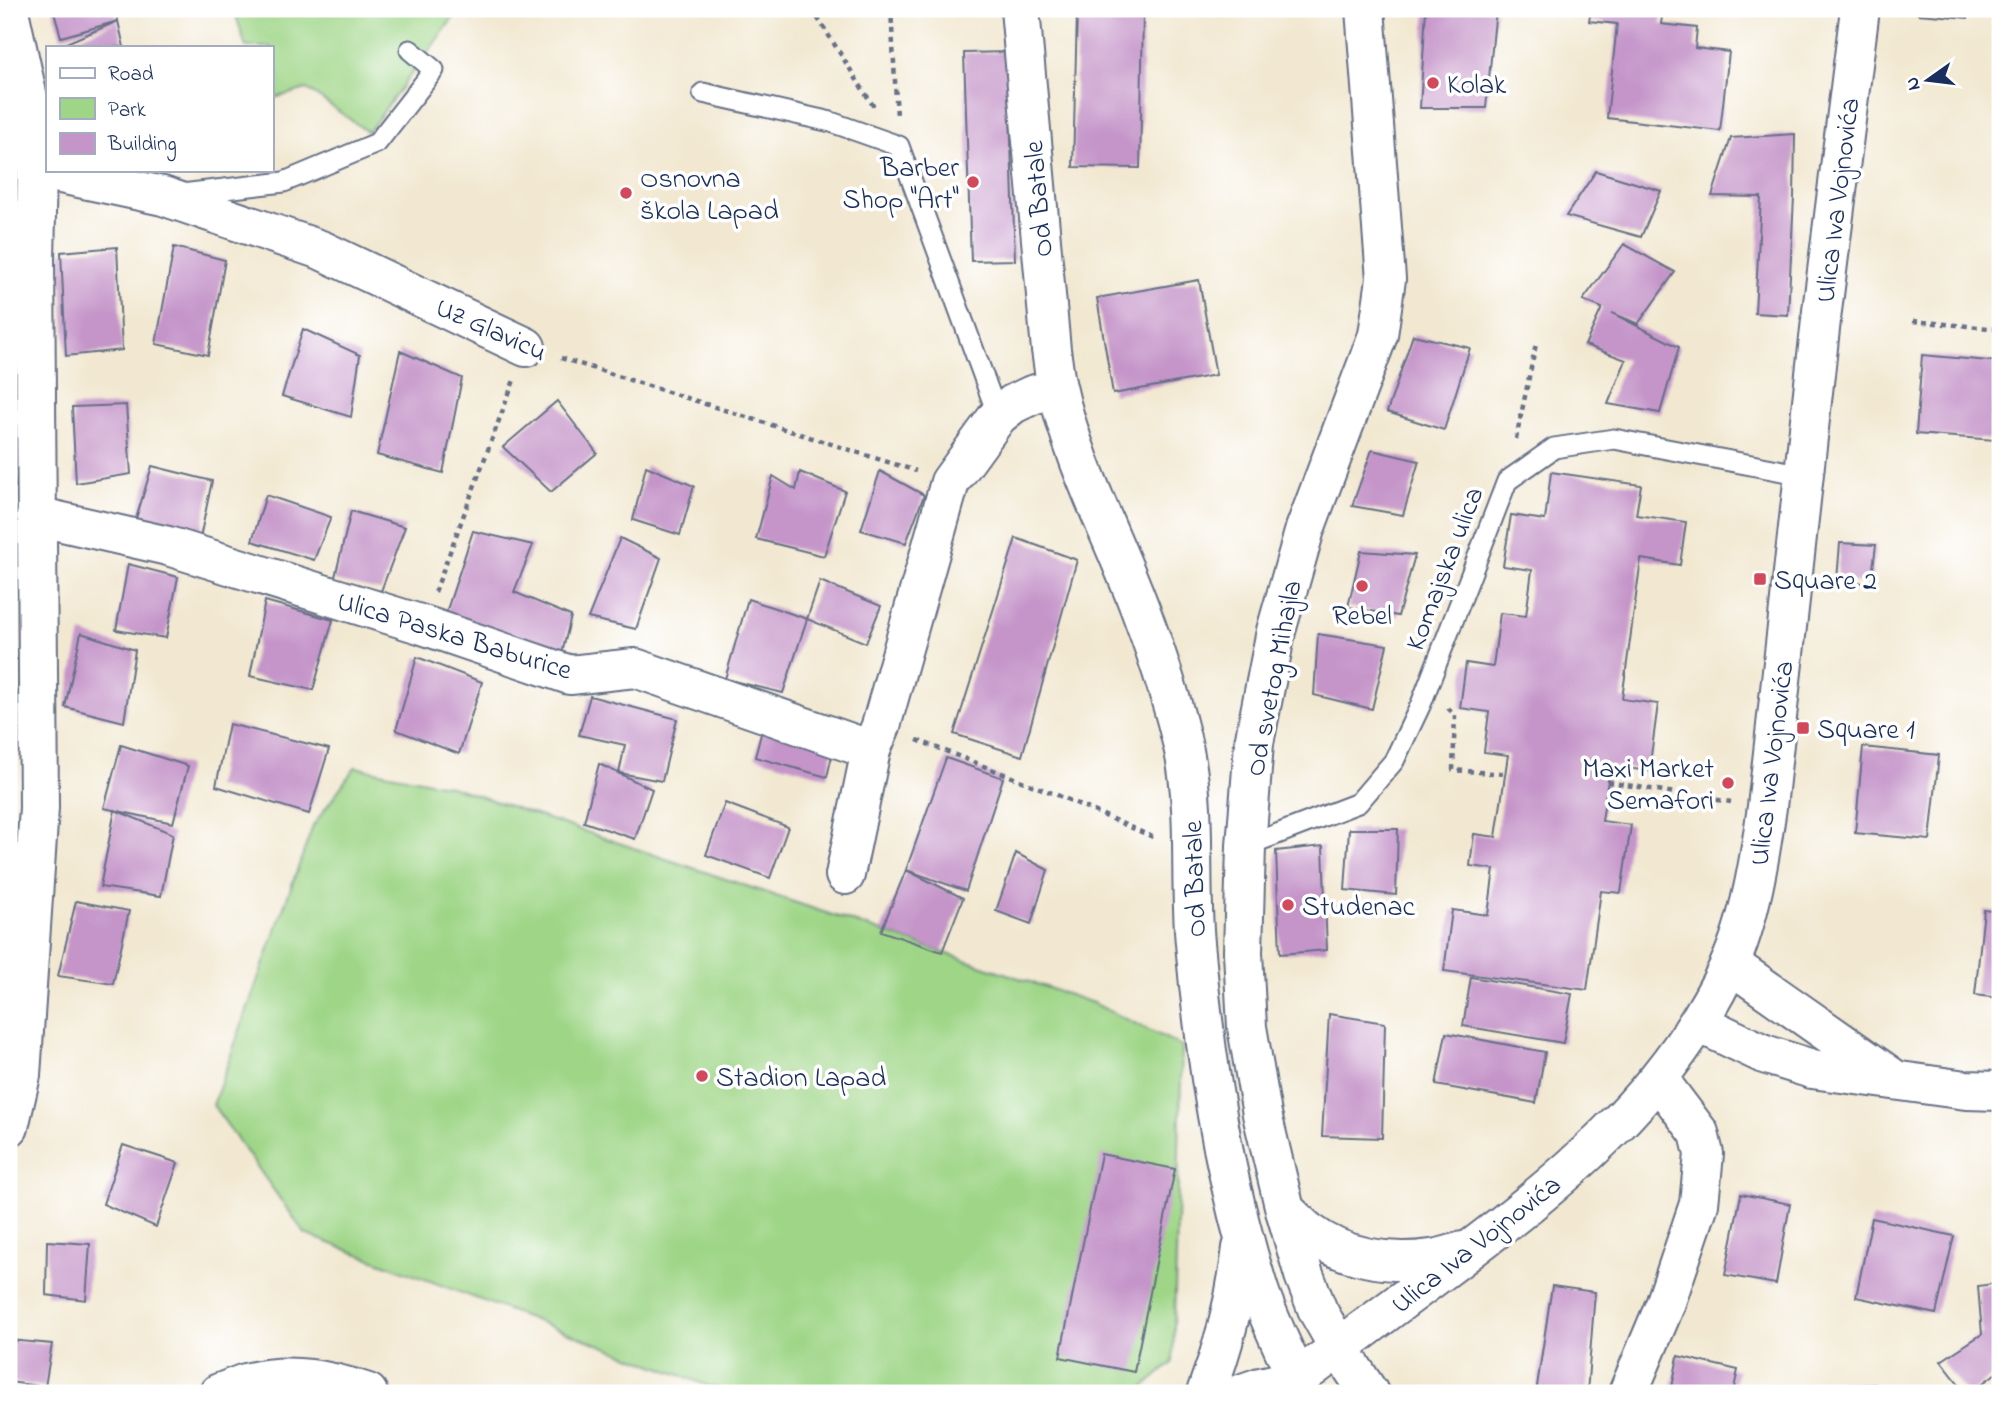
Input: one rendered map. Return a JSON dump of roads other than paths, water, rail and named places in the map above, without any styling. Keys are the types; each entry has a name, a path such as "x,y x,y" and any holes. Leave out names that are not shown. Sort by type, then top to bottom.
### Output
{"main road":[{"name":"Od Batale","path":"1020,9 1051,350 1057,388 1073,440 1143,617 1184,752 1190,806 1194,941 1205,1038 1223,1147 1260,1291 1297,1388"},
{"name":"Od svetog Mihajla","path":"1365,9 1386,279 1378,335 1305,529 1276,631 1254,743 1246,846 1243,952 1247,1027 1262,1114 1285,1210 1304,1275 1318,1311 1368,1393"},
{"name":"Ulica Iva Vojnovića","path":"1297,1388 1339,1348 1522,1210 1618,1124 1658,1080 1699,1023 1730,964 1747,911 1767,807 1824,298 1860,9"},
{"path":"9,11 34,125 37,169 35,259 39,808 20,1075 9,1126"},
{"name":"Uz Glavicu","path":"37,169 46,171"},
{"name":"Uz Glavicu","path":"51,172 163,196 321,250 526,347"},
{"path":"845,875 876,738 950,482 998,416 1013,404 1057,388"},
{"name":"Ulica Paska Baburice","path":"36,516 168,546 423,625 570,675 635,668 876,738"},
{"path":"1730,964 1899,1082"},
{"path":"1699,1023 1764,1054 1812,1069 1966,1090 2000,1091"},
{"path":"1628,1393 1665,1305 1699,1204 1704,1154 1699,1133 1658,1080"},
{"path":"1285,1210 1310,1233 1332,1246 1364,1257 1396,1261 1431,1259 1469,1250"},
{"path":"1206,1393 1230,1321 1244,1236"},
{"path":"219,1393 250,1382 296,1377 338,1383 368,1393"},
{"path":"1243,1393 1260,1387 1297,1388"}],"lane":[{"path":"163,196 284,182 377,142 434,69 410,50"},
{"path":"703,93 831,122 899,146 998,416"},
{"name":"Komajska ulica","path":"1246,846 1358,803 1394,761 1427,689 1507,481 1554,447 1614,439 1804,475"}],"place":[{"name":"Kolak","path":"1433,83"},
{"name":"Barber Shop \"Art\"","path":"973,182"},
{"name":"Osnovna škola Lapad","path":"626,193"},
{"name":"Square 2","path":"1760,579"},
{"name":"Rebel","path":"1362,586"},
{"name":"Square 1","path":"1803,728"},
{"name":"Maxi Market Semafori","path":"1728,783"},
{"name":"Studenac","path":"1288,905"},
{"name":"Stadion Lapad","path":"702,1076"}]}
